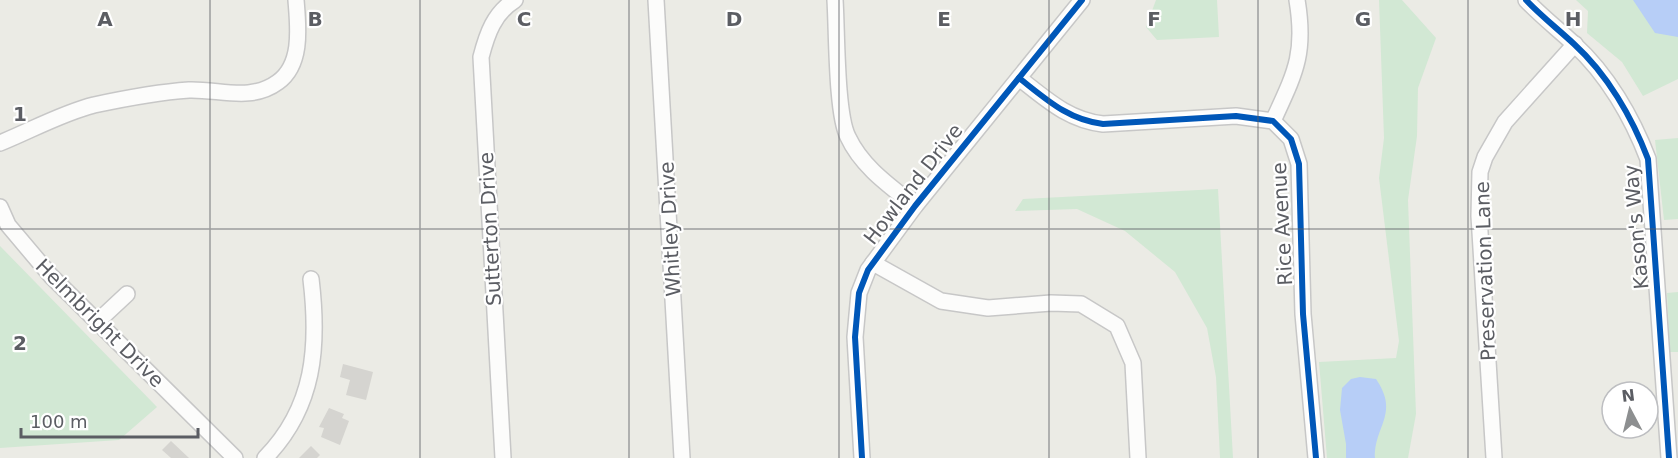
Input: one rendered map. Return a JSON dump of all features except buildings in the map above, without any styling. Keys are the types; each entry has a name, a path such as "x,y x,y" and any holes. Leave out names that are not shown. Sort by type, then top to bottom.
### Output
{"street":[{"path":"0,143 92,106 189,90 240,94 262,91 280,80 294,60 298,36 296,0"},
{"name":"Whitley Drive","path":"656,0 682,458"},
{"path":"835,0 840,96 847,136 872,171 915,206"},
{"name":"Howland Drive","path":"862,458 855,337 859,293 873,263 915,206 1082,0"},
{"path":"1019,78 1063,112 1082,122 1103,124 1236,116 1273,121 1298,66 1302,31 1297,0"},
{"name":"Kason's Way","path":"1526,0 1575,44 1601,75 1636,126 1648,159 1669,458"},
{"name":"Sutterton Drive","path":"503,458 481,57 489,30 506,2"},
{"name":"Preservation Lane","path":"1494,458 1479,216 1480,172 1485,157 1505,122 1575,44"},
{"name":"Rice Avenue","path":"1273,121 1291,139 1299,164 1302,315 1316,458"},
{"name":"Helmbright Drive","path":"0,207 8,225 51,276 235,458"},
{"path":"873,263 941,301 988,308 1051,303 1081,304 1117,326 1133,363 1138,458"},
{"path":"265,458 302,405 316,346 311,279"},
{"path":"97,322 128,294"}],"green space":[{"path":"1156,0 1217,0 1219,37 1157,40 1146,27"},
{"path":"1379,0 1402,0 1436,38 1418,88 1417,136 1408,200 1416,414 1408,458 1327,458 1319,362 1396,358 1399,341 1379,178 1384,138"},
{"path":"1576,0 1678,0 1678,79 1643,96 1622,62 1587,33 1588,11"},
{"path":"1678,138 1678,219 1664,220 1655,140"},
{"path":"1218,189 1233,458 1220,458 1216,377 1207,328 1175,272 1125,231 1077,209 1015,211 1023,199"},
{"path":"0,246 157,407 119,440 0,448"},
{"path":"1678,292 1678,352 1670,352 1667,293"}],"water":[{"path":"1633,0 1678,0 1678,37 1655,33"},
{"path":"1360,377 1376,379 1386,402 1375,458 1346,458 1340,410 1342,388 1351,379"}],"cycle path":[{"path":"862,458 855,337 859,293 868,270 915,206 1082,0"},
{"path":"1526,0 1574,44 1608,82 1626,112 1648,159 1669,458"},
{"path":"1019,78 1058,107 1090,122 1103,124 1236,116 1273,121 1291,139 1299,164 1303,314 1316,458"}]}
